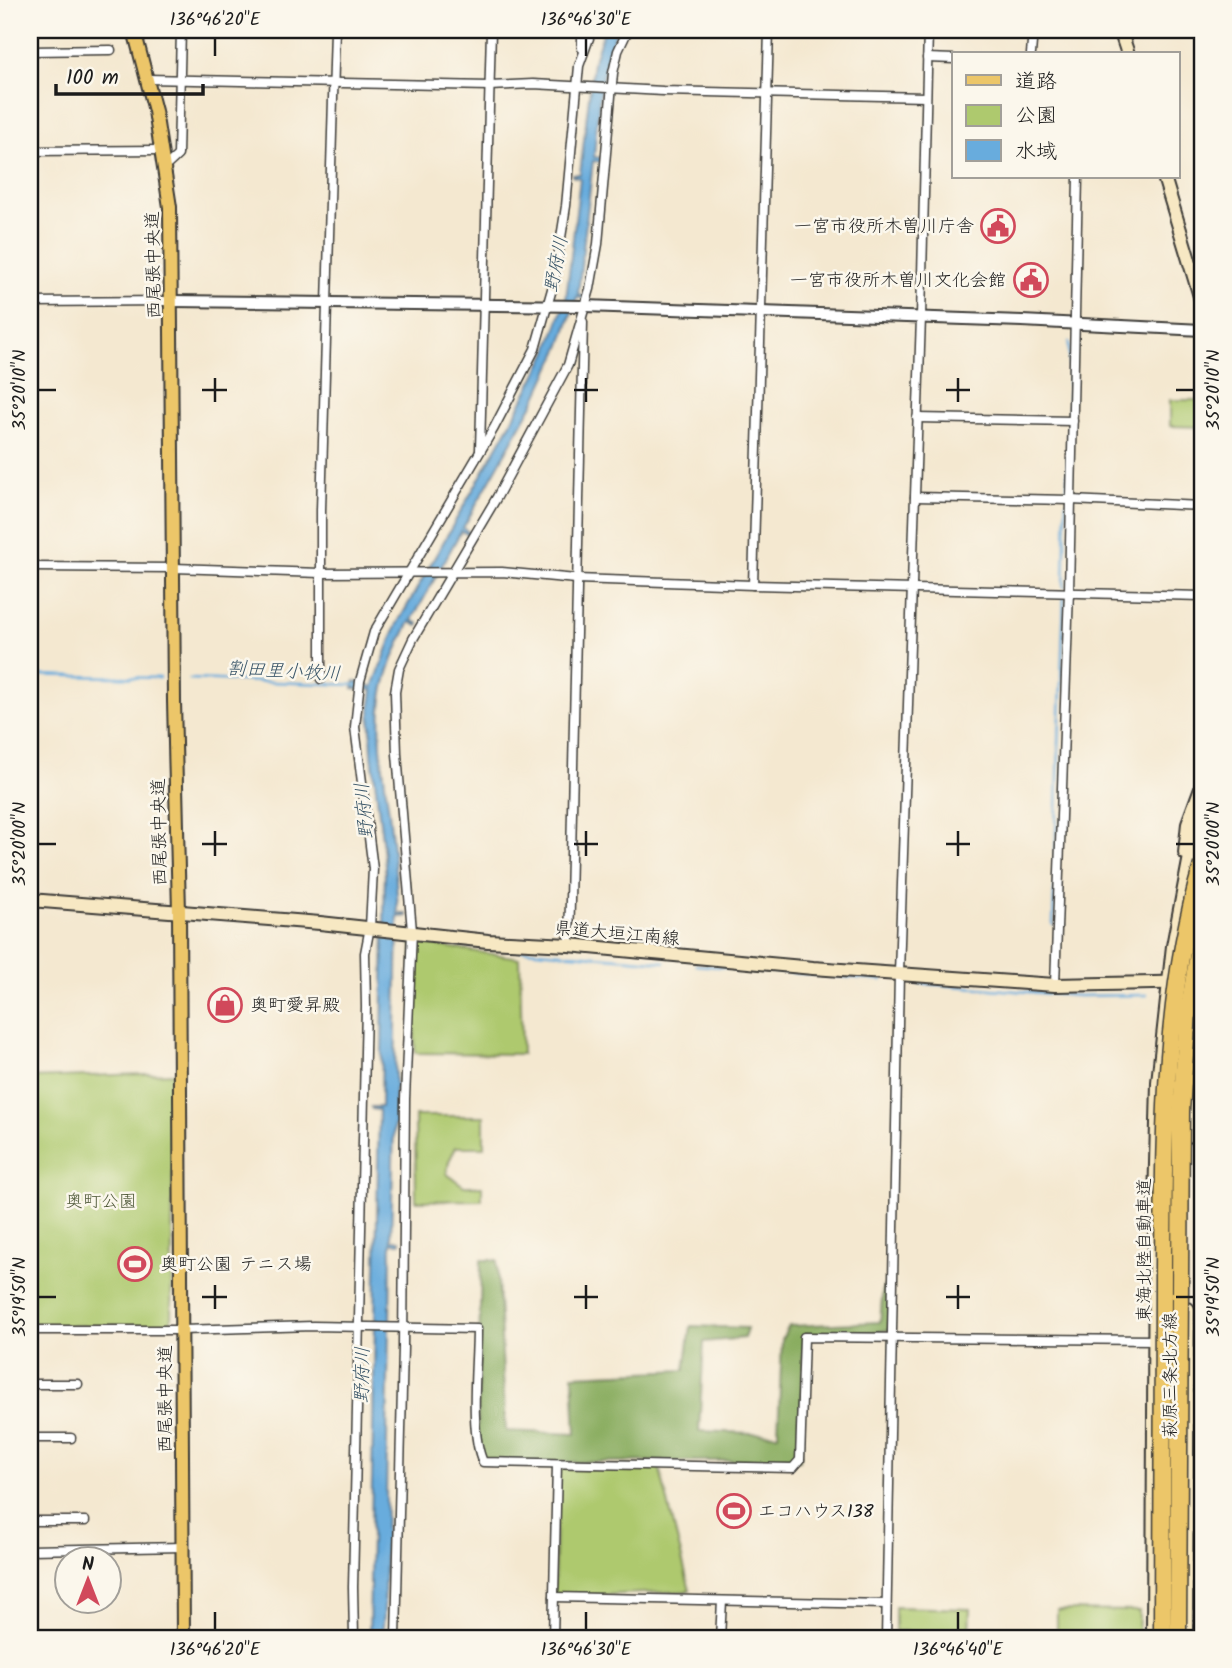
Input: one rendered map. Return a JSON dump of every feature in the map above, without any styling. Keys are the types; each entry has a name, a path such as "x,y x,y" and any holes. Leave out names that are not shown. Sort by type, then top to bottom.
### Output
{"highway":[{"name":"東海北陸自動車道","path":"1162,1638 1165,1111 1172,1012 1179,962 1202,865"},
{"name":"東海北陸自動車道","path":"1178,1638 1181,1111 1188,1013 1202,932"}],"main road":[{"name":"西尾張中央道","path":"134,30 148,79 170,207 179,912 183,1638"},
{"path":"1121,30 1127,52"},
{"path":"1164,178 1202,303"},
{"path":"1185,877 1186,832 1202,785"},
{"name":"萩原三条北方線","path":"1153,1638 1158,1083 1174,984 1172,946 1185,877 1202,813"},
{"name":"県道大垣江南線","path":"30,900 370,927 488,941 569,945 813,968 1055,985 1202,982"},
{"path":"1176,927 1202,917"},
{"name":"萩原三条北方線","path":"1174,984 1189,1017 1191,1039 1188,1139 1186,1638"}],"street":[{"path":"30,66 31,30"},
{"path":"165,167 178,155 181,30"},
{"path":"321,679 320,573 335,30"},
{"path":"480,452 491,30"},
{"path":"354,1638 365,953 370,927 373,869 355,727 360,685 374,632 480,452 535,349 549,305 564,218 582,53 582,30"},
{"path":"582,53 592,30"},
{"path":"396,1638 405,1099 412,931 397,754 395,692 399,669 407,651 509,476 562,377 586,306 598,244 612,86 618,51 628,30"},
{"path":"753,585 769,30"},
{"path":"886,1638 899,973 928,30"},
{"path":"1031,52 1033,30"},
{"path":"30,51 111,50"},
{"path":"927,58 952,59"},
{"path":"148,79 489,86 578,85 663,91 925,97"},
{"path":"30,151 162,150"},
{"path":"1055,985 1069,592 1078,178"},
{"path":"30,302 549,305 921,317 1202,330"},
{"path":"569,945 584,327 582,319"},
{"path":"917,418 1073,421"},
{"path":"915,497 1202,506"},
{"path":"30,567 320,573 502,572 576,579 1202,596"},
{"path":"30,1330 360,1326 477,1329 477,1449 483,1462 793,1468 800,1460 804,1338 1155,1340"},
{"path":"30,1384 78,1384"},
{"path":"30,1438 71,1438"},
{"path":"553,1638 557,1464"},
{"path":"1187,1502 1202,1502"},
{"path":"30,1521 85,1521"},
{"path":"30,1550 183,1547"},
{"path":"554,1597 886,1604"},
{"path":"720,1638 722,1601"}],"green space":[{"path":"1170,400 1202,400 1202,427 1170,426"},
{"path":"412,942 520,958 522,1054 415,1053"},
{"name":"奥町公園","path":"174,1073 171,1325 30,1326 30,1078"},
{"path":"415,1116 484,1116 484,1147 456,1147 449,1161 447,1174 464,1186 482,1186 482,1200 416,1201"},
{"path":"1201,1165 1202,1411 1197,1414 1195,1193"},
{"path":"481,1260 497,1260 506,1431 576,1434 573,1375 685,1370 691,1326 747,1328 744,1338 704,1342 699,1431 778,1434 782,1339 789,1326 880,1322 883,1287 887,1290 892,1330 804,1338 800,1460 487,1463 477,1449"},
{"path":"659,1466 690,1591 554,1597 557,1469"},
{"path":"895,1607 970,1609 969,1634 895,1631"},
{"path":"1057,1610 1139,1611 1138,1637 1057,1635"}],"water":[{"path":"604,30 617,30 606,60 598,108 594,157 602,158 602,162 593,161 578,294 587,297 577,297 561,345 538,395 463,528 469,535 461,531 412,620 419,624 418,626 410,622 389,668 382,698 382,755 398,914 407,916 398,917 395,1084 402,1087 395,1088 394,1121 401,1121 401,1124 394,1125 391,1240 400,1240 400,1243 391,1243 390,1322 399,1323 399,1326 389,1326 384,1614 382,1638 369,1638 379,1110 371,1107 381,1107 385,865 372,754 370,709 373,690 353,688 355,681 373,687 397,624 513,419 547,353 566,299 580,178 572,174 580,174 593,63"}],"waterway":[{"path":"1069,342 1069,417"},
{"path":"1067,496 1069,427"},
{"path":"1064,587 1066,503"},
{"path":"1053,925 1064,596"},
{"name":"割田里小牧川","path":"30,675 160,678"},
{"name":"割田里小牧川","path":"189,679 357,685"},
{"path":"427,942 481,946"},
{"path":"491,947 665,962"},
{"path":"696,965 882,980"},
{"path":"917,983 1079,996 1147,995"}],"place":[{"name":"一宮市役所木曽川庁舎","path":"998,226"},
{"name":"一宮市役所木曽川文化会館","path":"1031,280"},
{"name":"奥町愛昇殿","path":"225,1005"},
{"name":"奥町公園 テニス場","path":"135,1264"},
{"name":"エコハウス138","path":"734,1511"}],"water label":[{"name":"野府川","path":"555,264"},
{"name":"野府川","path":"363,811"},
{"name":"野府川","path":"361,1375"}]}
